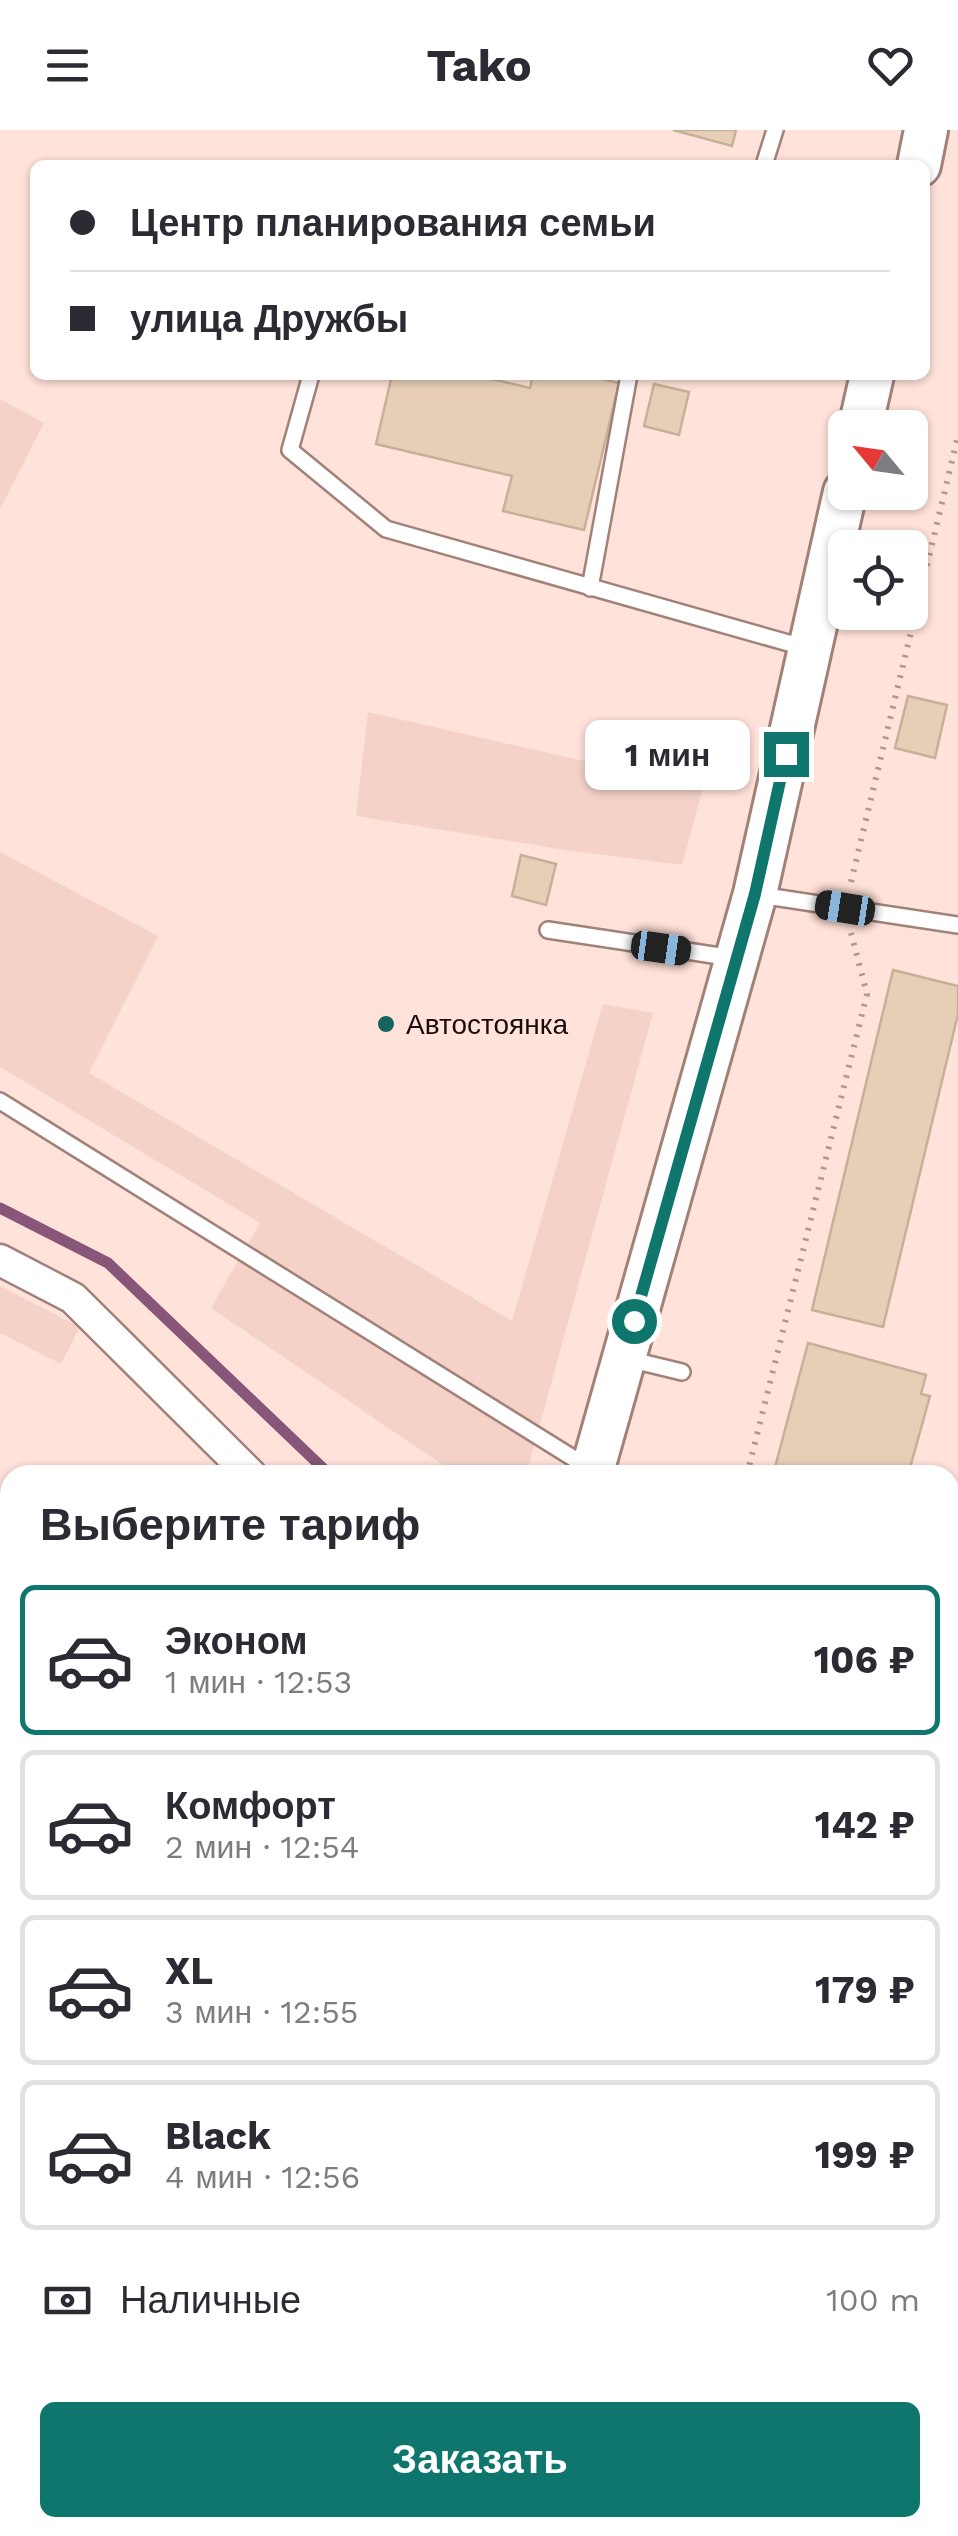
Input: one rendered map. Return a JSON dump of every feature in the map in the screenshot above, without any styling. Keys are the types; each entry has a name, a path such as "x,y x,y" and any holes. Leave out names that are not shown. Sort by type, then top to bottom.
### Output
{"street":[{"path":"919,160 926,130"},
{"path":"864,410 871,380"},
{"path":"594,1465 755,894 841,510"},
{"path":"0,1260 74,1298 240,1465"}],"lane":[{"path":"766,160 775,130"},
{"path":"310,380 290,450 386,530 810,649"},
{"path":"590,588 629,380"},
{"path":"755,894 958,925"},
{"path":"548,930 736,959"},
{"path":"0,1101 581,1465"},
{"path":"624,1358 682,1372"}],"path":[{"path":"749,1465 867,994 845,908 958,436"}],"shaded area":[{"path":"0,399 44,423 0,509"},
{"path":"368,712 703,788 682,865 356,816"},
{"path":"0,852 158,936 89,1073 512,1321 603,1004 653,1013 529,1465 443,1465 211,1308 260,1223 0,1067"},
{"path":"0,1286 80,1327 61,1364 0,1333"}],"building":[{"path":"673,130 736,130 732,146"},
{"path":"391,380 496,380 530,388 532,380 619,383 584,530 503,511 512,476 376,444"},
{"path":"654,384 689,392 679,435 644,426"},
{"path":"908,696 947,705 935,758 895,748"},
{"path":"521,855 556,864 546,905 512,896"},
{"path":"893,970 958,986 958,1014 883,1327 812,1310"},
{"path":"808,1343 926,1375 921,1394 930,1396 911,1465 776,1465"}],"waterway":[{"path":"0,1208 108,1263 320,1465"}],"place":[{"name":"Автостоянка","path":"386,1024"}],"route":[{"path":"634,1321 755,894 786,754"}]}
